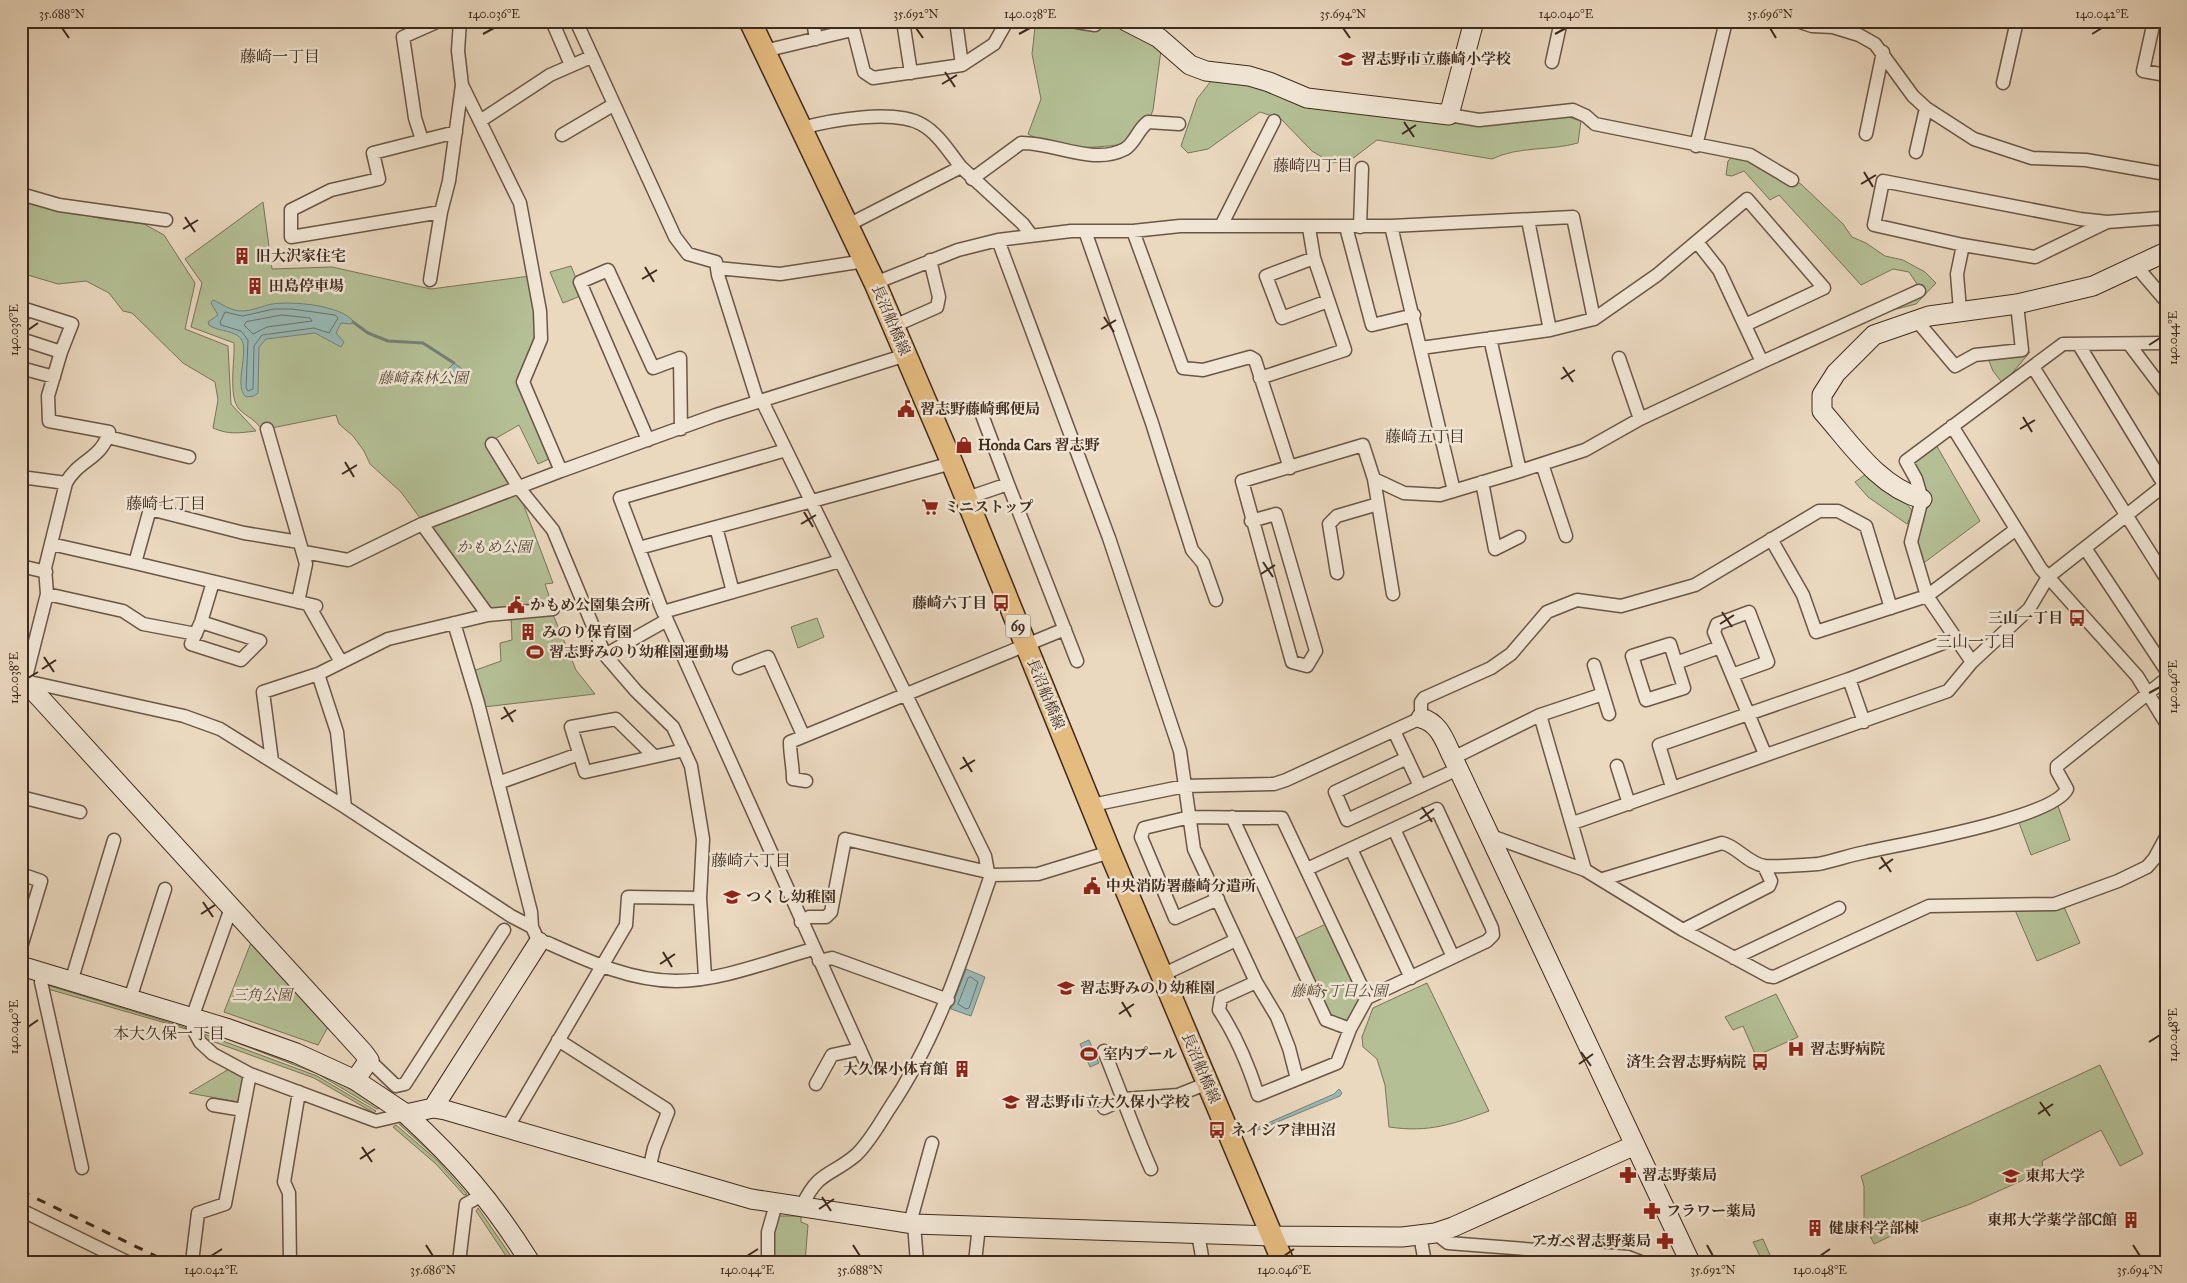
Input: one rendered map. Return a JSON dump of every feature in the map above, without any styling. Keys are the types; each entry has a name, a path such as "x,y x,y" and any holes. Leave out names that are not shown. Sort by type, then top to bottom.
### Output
{"main road":[{"name":"長沼船橋線","path":"750,21 865,261 894,326 967,498 1110,852 1283,1262"}],"street":[{"path":"422,140 415,118 404,37 439,21"},
{"path":"430,280 441,212 449,181 462,86 458,51 460,21"},
{"path":"552,21 571,65"},
{"path":"576,21 675,237 688,254 716,262 760,401 786,450 985,856 989,874 948,1000 920,1058 890,1108 858,1153 818,1180 811,1188 802,1206"},
{"path":"813,21 816,39"},
{"path":"903,21 911,73"},
{"path":"956,21 962,65"},
{"path":"764,51 816,39 852,25 864,72 873,78 962,65 994,44 1007,21"},
{"path":"1071,21 1095,25 1099,21"},
{"path":"1126,21 1159,38 1190,65 1206,71 1256,78 1307,98 1479,120 1573,110 1586,116 1595,124 1696,146 1750,155 1792,180"},
{"path":"1449,115 1474,21"},
{"path":"1552,62 1561,21"},
{"path":"1696,146 1726,21"},
{"path":"1797,21 1812,26 1833,27 1859,35 1875,44 1883,52 1913,96 1926,108 1974,139 2032,158 2086,160 2166,174"},
{"path":"2003,83 2016,21"},
{"path":"2154,21 2143,71 2166,75"},
{"path":"1866,134 1883,52"},
{"path":"480,121 550,75 591,57"},
{"path":"462,86 520,203 540,311 540,339 523,382 561,471"},
{"path":"562,134 613,104"},
{"path":"1916,152 1926,108"},
{"path":"802,128 855,118 905,119 921,123 936,135 972,179 1023,224 1030,235"},
{"path":"1221,226 1274,121"},
{"path":"972,179 1021,144 1031,143 1072,153 1116,152 1129,146 1141,128 1148,122 1179,124"},
{"path":"441,212 291,237 291,210 331,190 379,179 373,153 456,132"},
{"path":"848,225 961,167"},
{"path":"1360,226 1362,168"},
{"path":"2107,222 2035,257 1963,245 1874,225 1883,181 2080,220 2107,222 2161,218 2166,224"},
{"path":"21,194 59,205 166,220"},
{"path":"1421,348 1550,330 1594,319 1657,275 1747,199 1824,288 1745,325"},
{"path":"875,283 958,250 998,240 1030,235 1085,231 1134,231 1180,226 1309,228 1573,218 1594,319"},
{"path":"1528,220 1550,330"},
{"path":"1391,226 1414,315 1454,491"},
{"path":"1346,227 1372,326 1414,315"},
{"path":"1260,378 1345,350 1314,258 1309,228"},
{"path":"1085,231 1152,423 1192,550 1203,563 1216,600"},
{"path":"1134,231 1183,368 1203,370 1250,357 1255,360 1290,468"},
{"path":"998,240 1109,538 1180,750 1194,849 1256,982 1277,1017 1289,1048 1297,1079"},
{"path":"1697,242 1719,270 1762,362"},
{"path":"1960,310 1957,274 1963,245"},
{"path":"1922,499 1905,494 1882,479 1822,412 1822,395 1836,372 1874,335 1929,316 1960,310 2018,304 2093,286 2166,252"},
{"path":"1314,258 1266,276 1282,318 1328,301"},
{"path":"894,326 937,307 939,297 930,260"},
{"path":"717,268 780,274 865,261"},
{"path":"2136,266 2166,301"},
{"path":"648,440 580,282 608,270 653,368 680,358 681,429"},
{"path":"1374,479 1404,493 1440,495 1520,472 1584,450 1640,419 1919,291"},
{"path":"1917,321 1955,366 1976,355 2022,350 2018,304"},
{"path":"22,312 72,324 61,352 48,396 49,420 110,432 101,450 72,472 66,483 46,572 47,594 23,679"},
{"path":"1490,338 1520,472"},
{"path":"21,339 61,352"},
{"path":"1972,662 1954,640 1927,596 1911,542 1922,499 1916,479 1906,461 2063,344 2166,343"},
{"path":"2129,344 2166,393"},
{"path":"1573,824 1765,754 1864,722 1948,691 1972,662 2029,609 2048,577 2165,486 2079,345"},
{"path":"134,563 150,509 348,560 422,524 561,471 716,415 906,355"},
{"path":"1618,358 1640,419"},
{"path":"2032,367 2166,578"},
{"path":"21,368 54,376"},
{"path":"982,415 1077,661"},
{"path":"1952,426 2015,530 2048,577 2137,676 2166,723"},
{"path":"267,429 306,564 307,604 341,662"},
{"path":"108,437 189,457"},
{"path":"492,444 519,488 553,530 605,655 636,692 673,727 691,766 703,839 700,898 705,977"},
{"path":"1252,521 1276,514 1316,651 1307,666 1292,662 1252,521 1242,481 1363,445 1374,479 1393,594"},
{"path":"786,450 620,498 665,616 813,949 866,1063"},
{"path":"639,548 952,462"},
{"path":"1542,464 1566,536"},
{"path":"21,477 66,483"},
{"path":"1482,482 1495,549 1519,536"},
{"path":"967,498 1008,484"},
{"path":"1337,573 1329,524 1337,516 1378,504"},
{"path":"1421,718 1421,702 1424,698 1491,668 1511,654 1547,612 1577,600 1621,606 1695,585 1819,511 1838,511 1866,526 1891,608"},
{"path":"422,524 488,616"},
{"path":"716,527 733,592"},
{"path":"1771,539 1803,595 1816,632 1927,596 2015,530"},
{"path":"51,544 307,604"},
{"path":"2085,548 2166,670"},
{"path":"605,655 665,616 733,592 840,561"},
{"path":"21,566 46,572"},
{"path":"47,594 123,610 143,624 198,628 213,582"},
{"path":"272,761 263,692 318,674 388,639 488,616 553,609"},
{"path":"1732,675 1768,662 1749,612 1717,624 1714,632 1765,754"},
{"path":"433,1108 536,934 478,703 454,623"},
{"path":"806,781 793,780 793,765 789,760 790,742 803,735 906,695 1064,629"},
{"path":"1672,787 1660,745 1849,680 1954,640"},
{"path":"1670,644 1676,663 1684,688 1646,700 1632,656 1670,644"},
{"path":"1676,663 1720,647"},
{"path":"739,668 768,658 803,735"},
{"path":"1594,665 1609,714"},
{"path":"318,674 337,732 345,807"},
{"path":"23,679 184,716 220,729 345,807 511,916 548,943 601,967 674,981 738,971 813,949"},
{"path":"23,679 369,1060 396,1086 405,1084 504,930"},
{"path":"1603,880 1722,844 1727,844 1739,854 1764,866 1818,864 1946,836 2015,817 2044,806 2065,793 2067,789 2057,771 2057,766 2166,679"},
{"path":"1849,680 1864,722"},
{"path":"1407,758 1334,792 1347,820 1420,786 1540,715 1603,694"},
{"path":"1540,715 1585,870"},
{"path":"1092,805 1185,786 1274,784 1421,718 1437,726 1491,836 1690,1262"},
{"path":"654,756 616,719 571,727 584,772 684,750"},
{"path":"1394,731 1420,786"},
{"path":"498,783 579,754"},
{"path":"1617,766 1629,804"},
{"path":"21,797 80,812"},
{"path":"1256,982 1222,998 1219,1010 1236,1034 1258,1095 1336,1063 1350,1029 1367,998 1487,940 1493,935 1492,928 1437,809 1307,869"},
{"path":"1218,900 1175,918 1141,837 1144,828 1190,817 1282,818 1367,998"},
{"path":"1232,817 1326,1020 1350,1029"},
{"path":"1394,829 1453,957"},
{"path":"1491,836 1585,870 1683,930 1768,976 1774,977 1929,906 2055,904 2118,881 2147,867 2164,846"},
{"path":"801,922 809,917 826,917 831,912 844,839 989,874 1038,874 1110,852"},
{"path":"71,982 114,840"},
{"path":"1351,849 1411,978"},
{"path":"1683,930 1769,886 1771,881 1764,866"},
{"path":"21,874 41,880 21,947"},
{"path":"130,999 165,889"},
{"path":"506,1130 626,925 628,897 700,898"},
{"path":"230,908 192,1018 193,1029 200,1042 212,1054 250,1074 376,1121 433,1108 506,1130 776,1204 802,1206 912,1224 1273,1236 1428,1235 1453,1227 1635,1145"},
{"path":"1734,958 1839,908"},
{"path":"1162,975 1236,940"},
{"path":"819,961 832,958 948,1000"},
{"path":"21,966 192,1018 296,1053 355,1080 406,1114 448,1153 484,1194 530,1262"},
{"path":"44,973 41,982 82,1168"},
{"path":"558,1040 668,1112 654,1148 649,1170"},
{"path":"816,1084 832,1055 860,1049"},
{"path":"1104,1051 1124,1099 1135,1134 1151,1170"},
{"path":"355,1080 369,1060"},
{"path":"192,1262 198,1213 225,1204 250,1074"},
{"path":"1104,1108 1124,1099 1178,1095 1208,1083"},
{"path":"290,1262 289,1192 284,1182 300,1092"},
{"path":"214,1105 243,1110"},
{"path":"917,1262 912,1224 932,1143"},
{"path":"460,1262 466,1204 484,1194"},
{"path":"768,1262 768,1232 776,1204"},
{"path":"21,1210 127,1262"},
{"path":"975,1262 979,1226"},
{"path":"1198,1234 1203,1262"},
{"path":"1425,1262 1428,1235"},
{"path":"1428,1235 1448,1244 1628,1257 1641,1262"}],"green space":[{"path":"1034,21 1117,21 1161,50 1153,110 1141,141 1112,146 1083,147 1055,144 1028,134 1041,99 1032,54"},
{"path":"1234,78 1479,124 1568,117 1581,121 1578,143 1512,152 1492,159 1377,140 1352,159 1332,163 1312,151 1281,119 1260,112 1208,149 1188,153 1181,146 1197,99 1211,81"},
{"path":"1752,149 1802,185 1843,224 1852,237 1866,243 1885,256 1903,260 1925,272 1936,283 1916,304 1881,313 1877,305 1917,284 1909,272 1893,269 1861,285 1779,195 1770,200 1744,171 1732,176 1726,175 1728,161 1740,150"},
{"path":"21,200 103,219 144,224 164,235 195,283 185,329 228,346 231,404 256,431 229,433 213,428 218,400 215,382 183,363 132,313 123,311 109,293 86,281 58,284 21,273"},
{"name":"藤崎森林公園","path":"263,202 272,269 332,267 431,289 530,276 538,339 521,383 549,459 538,464 519,425 486,444 511,487 425,519 420,518 401,492 370,464 364,451 353,436 339,424 336,415 262,430 239,409 236,403 233,387 234,343 191,327 202,283 185,259"},
{"path":"571,266 583,295 563,303 550,272"},
{"path":"2030,352 2003,384 1993,371 1987,356"},
{"path":"1935,443 1980,521 1921,565 1915,544 1913,465 1914,458"},
{"path":"1869,472 1913,512 1907,524 1868,497 1855,482"},
{"name":"かもめ公園","path":"514,493 521,498 553,583 545,584 550,599 543,607 491,612 431,528 431,525"},
{"name":"習志野みのり幼稚園運動場","path":"552,612 576,670 595,694 484,707 473,671 501,661 500,643 512,640 511,616"},
{"path":"817,618 824,637 798,648 791,627"},
{"path":"2058,806 2070,840 2031,855 2018,820"},
{"path":"2064,907 2080,943 2037,961 2015,910"},
{"name":"藤崎5丁目公園","path":"1328,923 1367,998 1349,1026 1329,1018 1292,940"},
{"name":"三角公園","path":"252,940 328,1027 318,1045 224,1012"},
{"path":"1427,983 1489,1111 1464,1120 1429,1128 1403,1129 1389,1127 1385,1085 1377,1059 1363,1047 1362,1037 1373,1008"},
{"path":"47,985 184,1027 186,1029 48,989"},
{"path":"1776,994 1798,1037 1756,1056 1743,1026 1733,1030 1725,1017"},
{"path":"201,1029 294,1062 338,1082 381,1108 377,1109 318,1074"},
{"path":"204,1034 317,1076 376,1111 374,1113 314,1078 206,1039"},
{"path":"2100,1065 2143,1154 2120,1166 2101,1130 2042,1161 2043,1171 1970,1204 1920,1222 1874,1244 1864,1223 1864,1186 1861,1176"},
{"path":"229,1069 243,1077 238,1102 189,1093"},
{"path":"399,1124 404,1124 430,1146 468,1192 439,1160"},
{"path":"396,1125 438,1161 467,1194 464,1195 436,1164 393,1127"},
{"path":"478,1208 515,1262 510,1262 476,1211"},
{"path":"775,1216 801,1216 801,1222 808,1225 805,1262 773,1262"},
{"path":"1763,1239 1773,1262 1763,1262 1753,1242"}],"water":[{"path":"213,300 238,311 281,303 304,304 328,308 348,316 354,322 351,324 341,323 336,333 344,342 341,347 315,333 266,339 259,347 258,393 254,396 246,397 242,391 241,384 244,348 242,341 235,334 209,325 208,322 218,315 211,303"},
{"path":"454,363 465,371 461,374 446,375 446,371"},
{"path":"966,969 985,977 971,1016 951,1009"},
{"name":"室内プール","path":"1089,1040 1099,1063 1090,1067 1080,1044"},
{"path":"1339,1089 1342,1093 1340,1096 1253,1132 1252,1130 1334,1094"}],"waterway":[{"path":"353,322 368,333 388,341 423,343 454,363"}],"railway":[{"path":"21,1191 168,1262"}],"place":[{"name":"習志野市立藤崎小学校","path":"1347,59"},
{"name":"旧大沢家住宅","path":"242,256"},
{"name":"田島停車場","path":"255,286"},
{"name":"習志野藤崎郵便局","path":"906,409"},
{"name":"Honda Cars 習志野","path":"964,445"},
{"name":"ミニストップ","path":"930,507"},
{"name":"藤崎六丁目","path":"1001,603"},
{"name":"かもめ公園集会所","path":"516,605"},
{"name":"三山一丁目","path":"2077,618"},
{"name":"みのり保育園","path":"528,632"},
{"name":"習志野みのり幼稚園運動場","path":"535,652"},
{"name":"中央消防署藤崎分遣所","path":"1092,886"},
{"name":"つくし幼稚園","path":"732,897"},
{"name":"習志野みのり幼稚園","path":"1066,988"},
{"name":"習志野病院","path":"1796,1049"},
{"name":"室内プール","path":"1089,1054"},
{"name":"済生会習志野病院","path":"1760,1062"},
{"name":"大久保小体育館","path":"962,1069"},
{"name":"習志野市立大久保小学校","path":"1011,1102"},
{"name":"ネイシア津田沼","path":"1217,1130"},
{"name":"習志野薬局","path":"1628,1175"},
{"name":"東邦大学","path":"2011,1176"},
{"name":"フラワー薬局","path":"1652,1211"},
{"name":"東邦大学薬学部C館","path":"2131,1220"},
{"name":"健康科学部棟","path":"1815,1228"},
{"name":"アガペ習志野薬局","path":"1665,1241"}],"district":[{"name":"藤崎一丁目","path":"280,56"},
{"name":"藤崎四丁目","path":"1313,165"},
{"name":"藤崎五丁目","path":"1425,436"},
{"name":"藤崎七丁目","path":"166,503"},
{"name":"三山一丁目","path":"1976,641"},
{"name":"藤崎六丁目","path":"751,860"},
{"name":"本大久保一丁目","path":"169,1033"}]}
